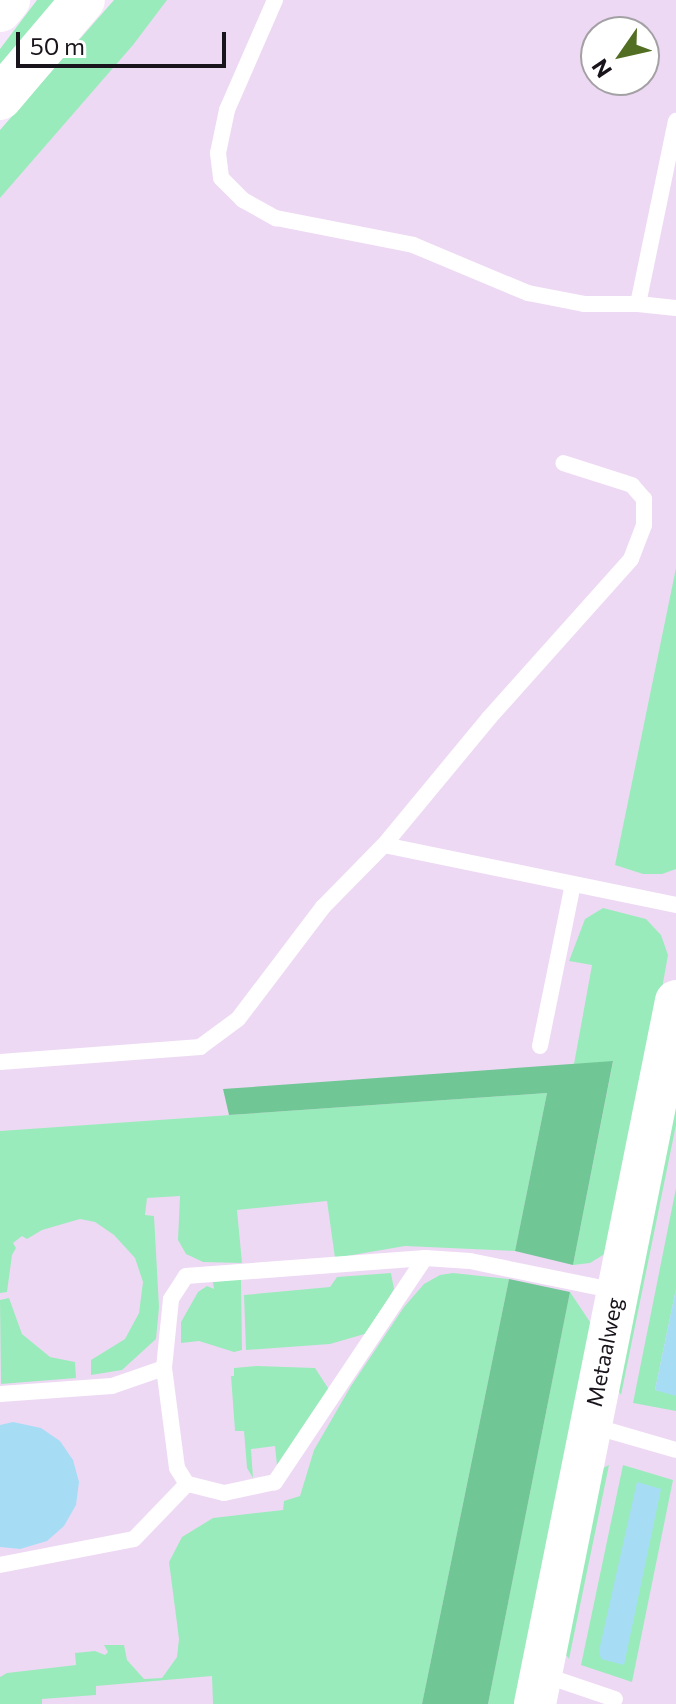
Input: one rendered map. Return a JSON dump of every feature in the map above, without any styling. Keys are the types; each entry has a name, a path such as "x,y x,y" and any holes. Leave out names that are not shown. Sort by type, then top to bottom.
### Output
{"highway":[{"path":"0,10 8,0"},
{"path":"0,98 83,0"}],"street":[{"name":"Metaalweg","path":"538,1689 676,1001"}],"lane":[{"path":"275,0 227,110 218,153 221,178 243,200 276,218 413,245 528,293 584,304 676,308"},
{"path":"638,304 676,121"},
{"path":"0,1062 200,1047 238,1019 323,907 384,845 489,718 631,559 644,525 644,499 632,485 563,463"},
{"path":"384,845 676,905"},
{"path":"540,1046 573,884"},
{"path":"425,1258 275,1482 224,1493 187,1484 177,1468 164,1368 171,1299 186,1276 425,1258 470,1261 616,1291"},
{"path":"0,1394 112,1386 164,1368"},
{"path":"590,1426 676,1450"},
{"path":"0,1565 134,1539 187,1484"},
{"path":"538,1689 615,1699"}],"shaded area":[{"path":"158,0 676,0 676,1704 0,1704 0,172"}],"green space":[{"path":"37,0 75,0 0,84 0,49"},
{"path":"114,0 167,0 133,45 0,198 0,130"},
{"path":"676,568 676,869 662,874 643,874 615,865"},
{"path":"603,908 646,919 661,935 668,955 616,1247 590,1263 573,1265 613,1062 574,1064 592,965 569,961 585,919"},
{"path":"613,1061 573,1265 515,1251 547,1093 229,1115 223,1089"},
{"path":"676,1070 676,1125 621,1395 613,1382"},
{"path":"547,1093 515,1251 405,1246 335,1258 327,1201 237,1210 242,1263 203,1262 186,1254 178,1240 180,1196 147,1198 145,1215 154,1216 159,1307 156,1339 122,1370 91,1375 91,1360 125,1339 139,1313 143,1282 135,1258 114,1235 95,1222 80,1219 42,1230 27,1239 22,1236 13,1243 16,1248 12,1255 7,1292 0,1293 0,1131"},
{"path":"676,1188 676,1289 655,1390 676,1394 676,1411 633,1403"},
{"path":"391,1273 394,1289 368,1333 330,1344 246,1350 244,1295 330,1287 337,1277"},
{"path":"453,1273 509,1279 422,1704 213,1704 212,1676 96,1686 96,1695 42,1699 42,1704 0,1704 0,1677 7,1673 76,1665 75,1653 95,1651 105,1655 108,1652 104,1645 124,1645 127,1660 144,1679 162,1678 177,1657 179,1639 169,1562 182,1537 213,1518 283,1510 284,1501 300,1496 314,1450 351,1386 404,1307 424,1284 440,1275"},
{"path":"241,1279 242,1350 234,1352 199,1341 181,1343 181,1322 198,1292 207,1286 214,1289 213,1282"},
{"path":"509,1279 570,1292 488,1704 422,1704"},
{"path":"570,1292 598,1334 521,1704 488,1704"},
{"path":"9,1298 22,1334 50,1357 75,1362 76,1378 1,1384 0,1300"},
{"path":"234,1368 315,1368 330,1391 277,1466 275,1446 251,1449 253,1478 247,1468 244,1431 235,1431 231,1376 234,1376"},
{"path":"609,1465 569,1659 564,1652 594,1473"},
{"path":"623,1465 673,1480 632,1682 581,1665"}],"water":[{"path":"676,1289 676,1396 655,1390"},
{"path":"13,1422 41,1428 60,1441 73,1460 79,1482 76,1505 64,1526 47,1541 20,1549 0,1547 0,1425"},
{"path":"637,1482 661,1489 624,1665 601,1659 599,1651"}]}
